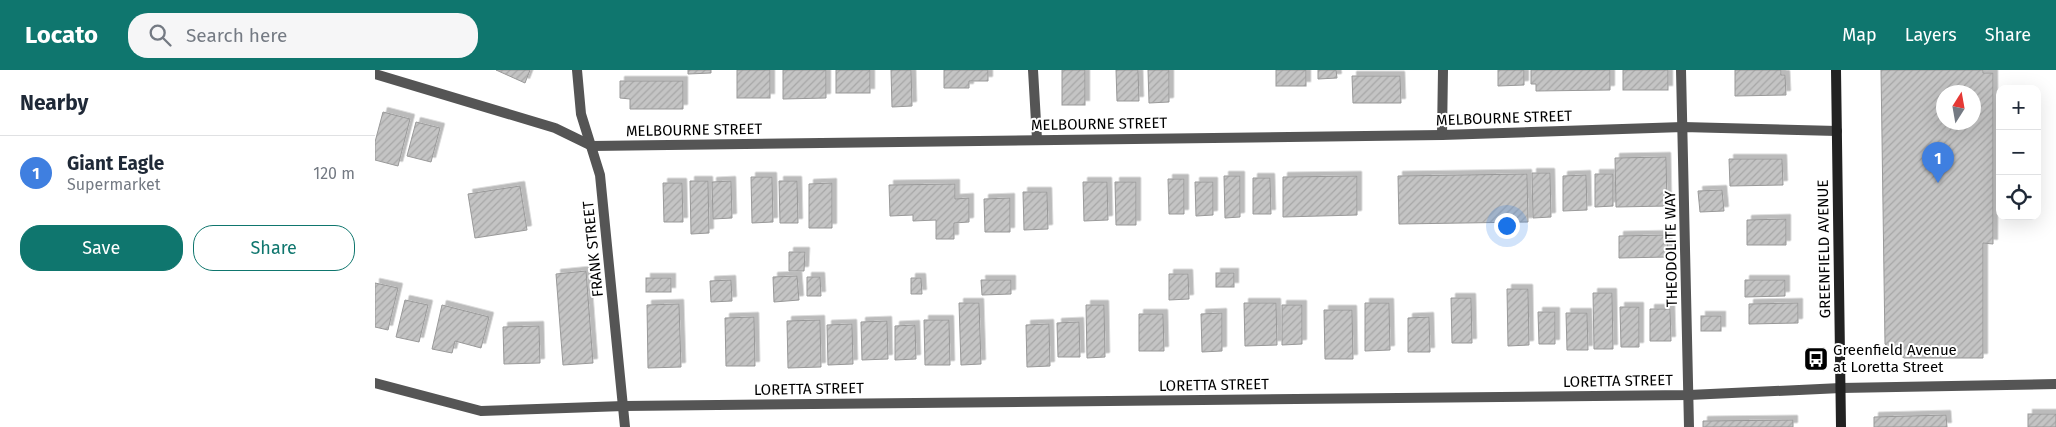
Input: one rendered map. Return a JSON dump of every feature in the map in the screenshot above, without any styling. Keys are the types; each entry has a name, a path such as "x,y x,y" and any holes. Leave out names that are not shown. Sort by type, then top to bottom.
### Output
{"main road":[{"name":"GREENFIELD AVENUE","path":"1836,70 1841,427"}],"street":[{"name":"FRANK STREET","path":"577,70 581,114 600,175 625,427"},
{"path":"1033,70 1037,139"},
{"path":"1443,70 1443,135"},
{"name":"THEODOLITE WAY","path":"1681,70 1689,427"},
{"name":"MELBOURNE STREET","path":"375,74 555,128 592,146 1443,135 1683,127 1837,131"},
{"name":"LORETTA STREET","path":"375,383 481,411 624,406 1689,395 1841,388 2056,384"}],"building":[{"path":"496,70 530,70 525,83"},
{"path":"688,70 711,70 711,73 688,74"},
{"path":"737,70 770,70 770,98 737,98"},
{"path":"783,70 826,70 826,98 783,99"},
{"path":"836,70 870,70 870,93 836,93"},
{"path":"891,70 911,70 912,106 892,107"},
{"path":"944,70 988,70 988,81 969,81 969,88 944,88"},
{"path":"1062,70 1085,70 1085,105 1062,105"},
{"path":"1116,70 1138,70 1139,101 1117,101"},
{"path":"1148,70 1169,70 1169,102 1149,103"},
{"path":"1276,70 1306,70 1306,86 1276,86"},
{"path":"1318,70 1336,70 1337,78 1318,79"},
{"path":"1498,70 1524,70 1524,85 1498,86"},
{"path":"1531,70 1610,70 1610,90 1536,91 1536,84 1531,84"},
{"path":"1623,70 1668,70 1668,90 1623,90"},
{"path":"1735,70 1781,70 1781,75 1785,75 1786,95 1735,96"},
{"path":"1881,70 1983,70 1983,73 1993,73 1993,244 1983,243 1983,358 1904,358 1885,344"},
{"path":"1352,76 1400,76 1401,103 1353,103"},
{"path":"620,81 683,81 683,109 630,109 630,99 620,98"},
{"path":"383,112 410,119 398,166 375,160 375,142"},
{"path":"416,122 440,128 431,162 407,156"},
{"path":"1666,157 1667,206 1616,207 1615,158"},
{"path":"1729,159 1782,159 1783,185 1730,186"},
{"path":"1532,173 1550,173 1551,217 1533,218"},
{"path":"1527,174 1528,222 1399,224 1398,176"},
{"path":"1595,174 1613,174 1613,206 1595,207"},
{"path":"1586,175 1587,210 1563,211 1563,176"},
{"path":"1224,176 1240,176 1240,217 1225,218"},
{"path":"1357,176 1357,215 1283,217 1283,177"},
{"path":"751,177 772,177 773,222 752,223"},
{"path":"1253,178 1270,178 1271,214 1253,214"},
{"path":"1168,179 1184,179 1184,214 1169,214"},
{"path":"690,181 708,181 709,233 691,234"},
{"path":"731,181 732,218 713,219 712,182"},
{"path":"779,181 797,181 798,223 780,223"},
{"path":"1083,182 1107,182 1108,220 1084,221"},
{"path":"1115,182 1136,182 1136,225 1116,225"},
{"path":"1195,182 1213,182 1213,215 1196,216"},
{"path":"663,183 682,183 683,222 664,222"},
{"path":"832,183 832,228 809,228 809,184"},
{"path":"955,184 955,199 969,198 969,222 954,223 954,239 936,239 936,220 913,221 913,215 890,216 889,185"},
{"path":"520,186 527,230 475,238 468,194"},
{"path":"1722,190 1724,211 1700,212 1698,191"},
{"path":"1023,192 1047,192 1048,229 1024,230"},
{"path":"1010,198 1010,232 985,232 984,199"},
{"path":"1786,219 1786,245 1747,245 1747,220"},
{"path":"1667,235 1668,257 1619,258 1619,236"},
{"path":"789,252 805,252 804,271 789,271"},
{"path":"586,271 593,363 563,365 556,274"},
{"path":"1216,273 1234,273 1234,287 1216,287"},
{"path":"1169,274 1188,274 1189,299 1169,300"},
{"path":"797,276 799,300 774,302 773,277"},
{"path":"807,277 820,277 821,296 807,296"},
{"path":"646,278 671,278 671,292 646,292"},
{"path":"911,278 921,278 922,294 911,294"},
{"path":"731,280 732,301 711,302 710,281"},
{"path":"981,280 1011,280 1011,294 982,295"},
{"path":"1745,280 1785,280 1785,296 1745,297"},
{"path":"375,283 398,288 388,330 375,327"},
{"path":"1507,289 1528,289 1529,345 1508,346"},
{"path":"1593,293 1612,293 1613,349 1594,349"},
{"path":"1451,298 1471,298 1472,343 1452,343"},
{"path":"405,300 428,305 419,342 396,337"},
{"path":"959,303 979,303 981,364 961,365"},
{"path":"1244,303 1276,303 1277,345 1245,346"},
{"path":"1365,303 1389,303 1390,350 1365,351"},
{"path":"1798,303 1798,323 1749,324 1749,304"},
{"path":"679,304 681,367 648,368 647,305"},
{"path":"442,305 489,317 481,348 455,341 452,353 432,349"},
{"path":"1086,305 1104,305 1105,357 1087,358"},
{"path":"1282,305 1302,305 1302,344 1282,345"},
{"path":"1620,307 1639,307 1639,347 1621,347"},
{"path":"1650,309 1670,309 1671,341 1650,341"},
{"path":"1324,310 1352,310 1353,359 1325,359"},
{"path":"1538,312 1555,312 1555,344 1539,344"},
{"path":"1222,313 1222,351 1202,352 1201,314"},
{"path":"1566,313 1587,313 1588,350 1567,350"},
{"path":"1139,314 1163,314 1164,351 1139,351"},
{"path":"1701,316 1721,316 1721,331 1701,331"},
{"path":"754,317 755,366 726,366 725,318"},
{"path":"1429,317 1430,352 1408,352 1408,318"},
{"path":"820,320 821,367 788,368 787,321"},
{"path":"924,320 949,320 950,365 925,365"},
{"path":"887,321 888,359 862,360 861,322"},
{"path":"1079,322 1080,357 1058,357 1057,323"},
{"path":"852,324 853,364 828,365 827,325"},
{"path":"1049,324 1050,366 1027,367 1026,325"},
{"path":"915,325 916,359 895,360 895,326"},
{"path":"539,326 540,363 504,364 503,327"},
{"path":"2028,414 2056,414 2056,427 2028,427"},
{"path":"1946,415 1947,427 1874,427 1874,417"},
{"path":"1793,420 1793,427 1703,427 1703,421"}],"place":[{"name":"Giant Eagle","path":"1938,183"},
{"name":"Greenfield Avenue at Loretta Street","path":"1816,359"}]}
